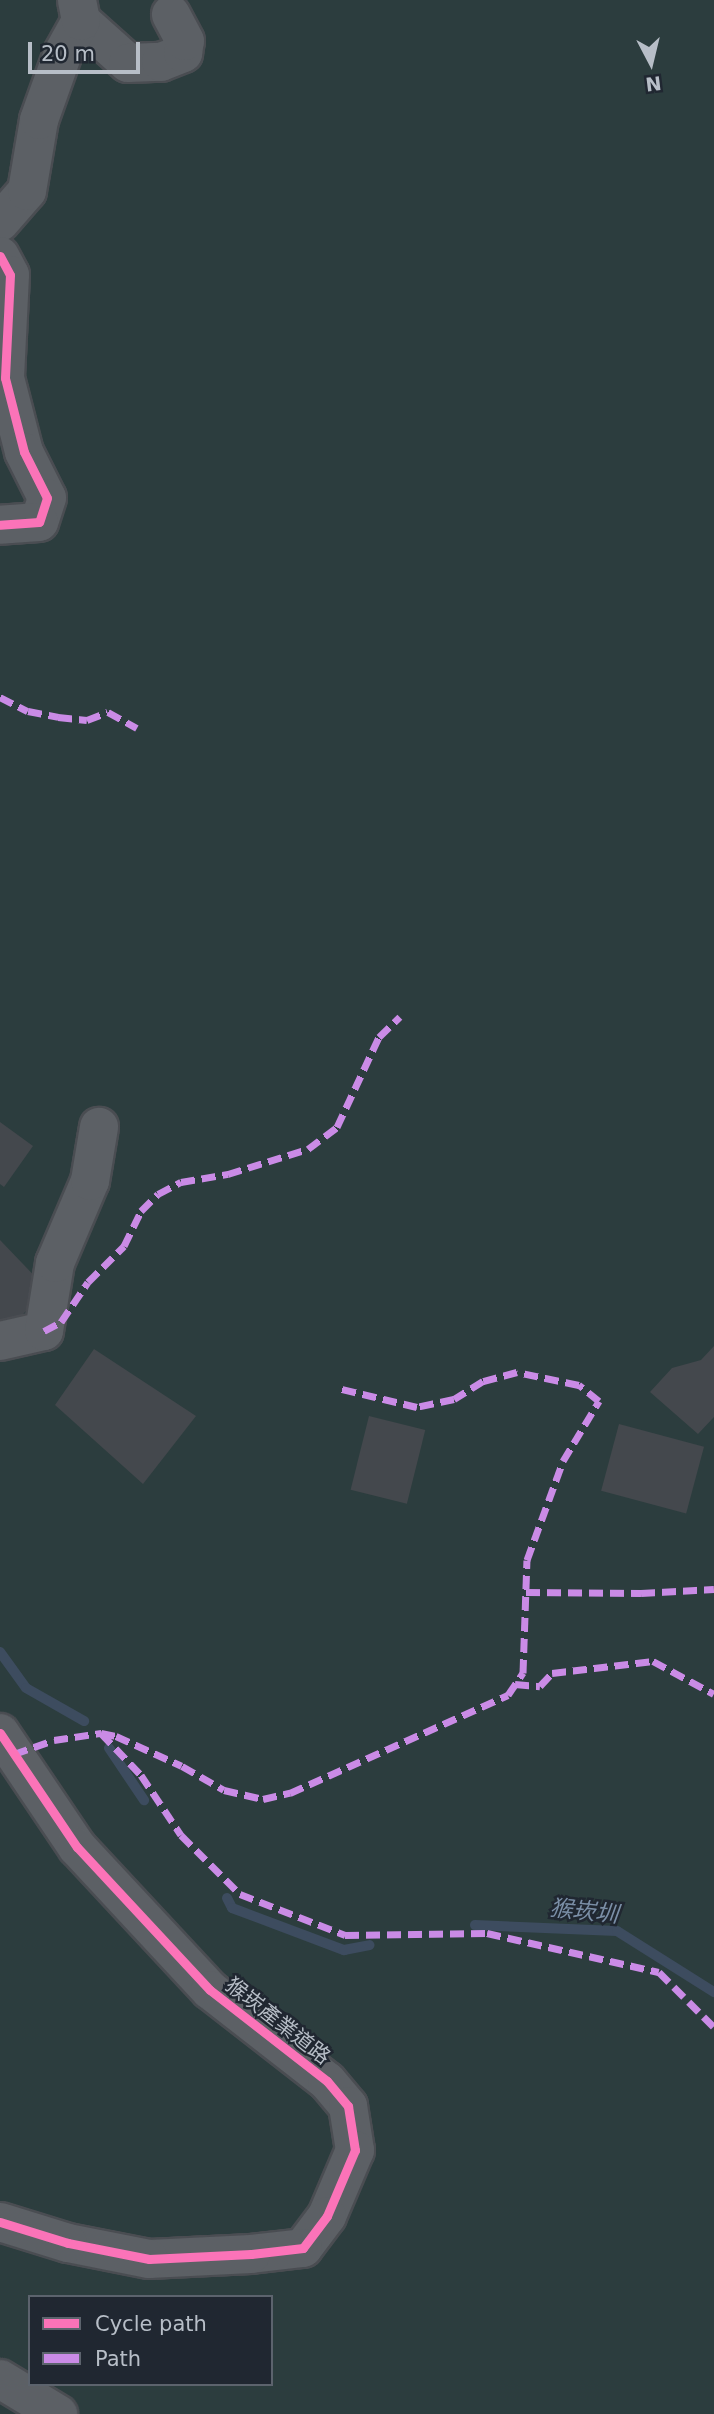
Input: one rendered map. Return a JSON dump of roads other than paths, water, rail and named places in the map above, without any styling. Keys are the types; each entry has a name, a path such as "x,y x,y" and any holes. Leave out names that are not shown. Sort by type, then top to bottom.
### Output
{"street":[{"path":"0,222 27,191 39,120 79,10 128,62 161,62 183,53 185,41 171,15"},
{"path":"0,256 10,275 5,378 24,452 47,498 39,522 0,525"},
{"path":"0,1341 44,1331 55,1264 90,1181 99,1127"},
{"name":"猴崁產業道路","path":"0,1733 77,1847 210,1990 327,2081 348,2106 355,2150 327,2216 303,2248 251,2254 149,2259 68,2243 0,2222"},
{"path":"0,2379 58,2414"}],"waterway":[{"path":"0,1652 26,1688 84,1721"},
{"name":"猴崁圳","path":"109,1748 144,1800"},
{"name":"猴崁圳","path":"227,1898 232,1908 344,1950 370,1945"},
{"name":"猴崁圳","path":"475,1925 617,1931 714,1992"}]}
